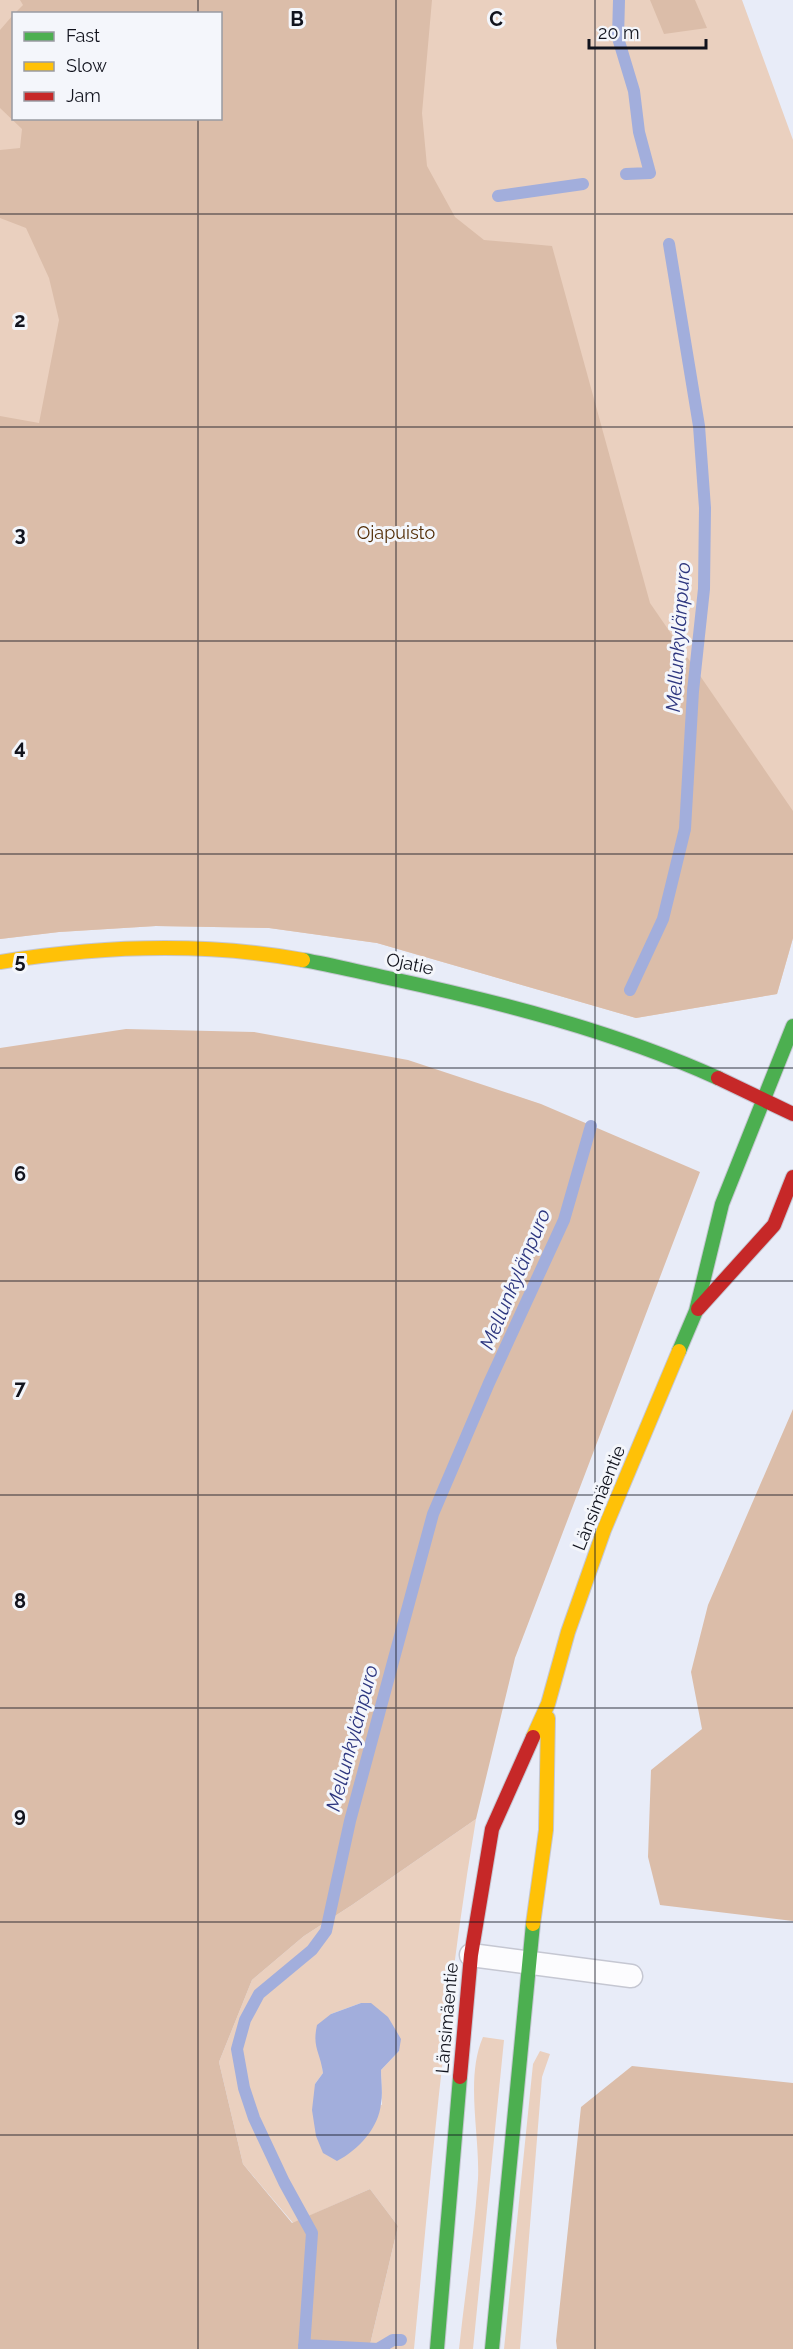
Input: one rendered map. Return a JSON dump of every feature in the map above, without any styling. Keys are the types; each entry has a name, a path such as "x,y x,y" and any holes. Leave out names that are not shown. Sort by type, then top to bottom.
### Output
{"main road":[{"name":"Ojatie","path":"0,962 31,956 124,949 229,952 298,959 458,992 547,1017 676,1060 793,1114"},
{"name":"Länsimäentie","path":"436,2349 471,1955 492,1829 548,1704 568,1632 604,1530 696,1311 722,1204 793,1026"},
{"name":"Länsimäentie","path":"696,1311 774,1225 793,1177"},
{"name":"Länsimäentie","path":"492,2349 528,1962 546,1830 548,1704"}],"lane":[{"path":"471,1955 631,1976"}],"green space":[{"name":"Ojapuisto","path":"0,0 742,0 793,140 793,938 777,994 636,1018 377,943 269,928 156,926 59,932 0,939"},
{"name":"Ojapuisto","path":"20,0 432,0 422,113 427,166 455,217 484,240 552,246 650,603 793,811 793,938 777,994 636,1018 377,943 269,928 156,926 59,932 0,939 0,416 39,423 59,320 49,278 26,228 0,218 0,150 20,148 22,129 13,120 222,120 222,12 16,12 23,5"},
{"path":"650,0 695,0 707,28 664,34"},
{"name":"Ojapuisto","path":"12,16 12,119 0,108 0,30"},
{"path":"126,1029 254,1032 408,1060 541,1104 700,1172 515,1658 476,1819 304,1936 252,1980 219,2062 243,2164 292,2223 370,2189 398,2226 369,2349 0,2349 0,1048"},
{"path":"793,1409 793,1921 660,1905 648,1857 651,1770 702,1729 691,1672 708,1605"},
{"path":"476,1819 448,2017 414,2349 369,2349 398,2226 370,2189 293,2223 243,2164 219,2062 252,1980 304,1936","holes":["361,2003 399,2051 381,2070 382,2105 315,2084 323,2073 321,2057 331,2014"]},
{"path":"483,2037 504,2040 473,2349 459,2349 478,2179 474,2088 478,2053"},
{"path":"540,2051 550,2054 542,2077 520,2349 504,2349 533,2064"},
{"path":"632,2066 793,2083 793,2349 557,2349 581,2107"}],"water":[{"path":"361,2003 371,2003 388,2017 401,2039 399,2051 381,2070 382,2099 372,2129 360,2144 337,2161 323,2153 316,2136 312,2110 315,2084 323,2073 316,2044 317,2025 331,2014"}],"waterway":[{"name":"Mellunkylänpuro","path":"619,0 618,38 634,91 639,132 650,173 626,174"},
{"path":"498,196 583,184"},
{"name":"Mellunkylänpuro","path":"630,990 663,919 685,829 693,691 704,589 705,508 699,426 669,244"},
{"name":"Mellunkylänpuro","path":"304,2349 312,2233 284,2182 254,2118 244,2088 237,2049 245,2020 259,1994 312,1950 326,1931 350,1821 433,1514 489,1383 564,1220 591,1126"},
{"path":"305,2349 304,2345 378,2349 393,2340 401,2340"}],"traffic: fast":[{"path":"303,960 430,987 556,1019 638,1046 718,1078"},
{"path":"679,1351 696,1311 722,1204 793,1026"},
{"path":"492,2349 533,1924"},
{"path":"437,2349 460,2077"}],"traffic: slow":[{"path":"0,962 75,952 152,948 228,950 303,960"},
{"path":"533,1737 548,1704 568,1632 604,1530 679,1351"},
{"path":"533,1924 546,1830 548,1718"}],"traffic: jam":[{"path":"718,1078 793,1114"},
{"path":"698,1309 774,1225 793,1177"},
{"path":"460,2077 471,1955 492,1829 533,1737"}]}
